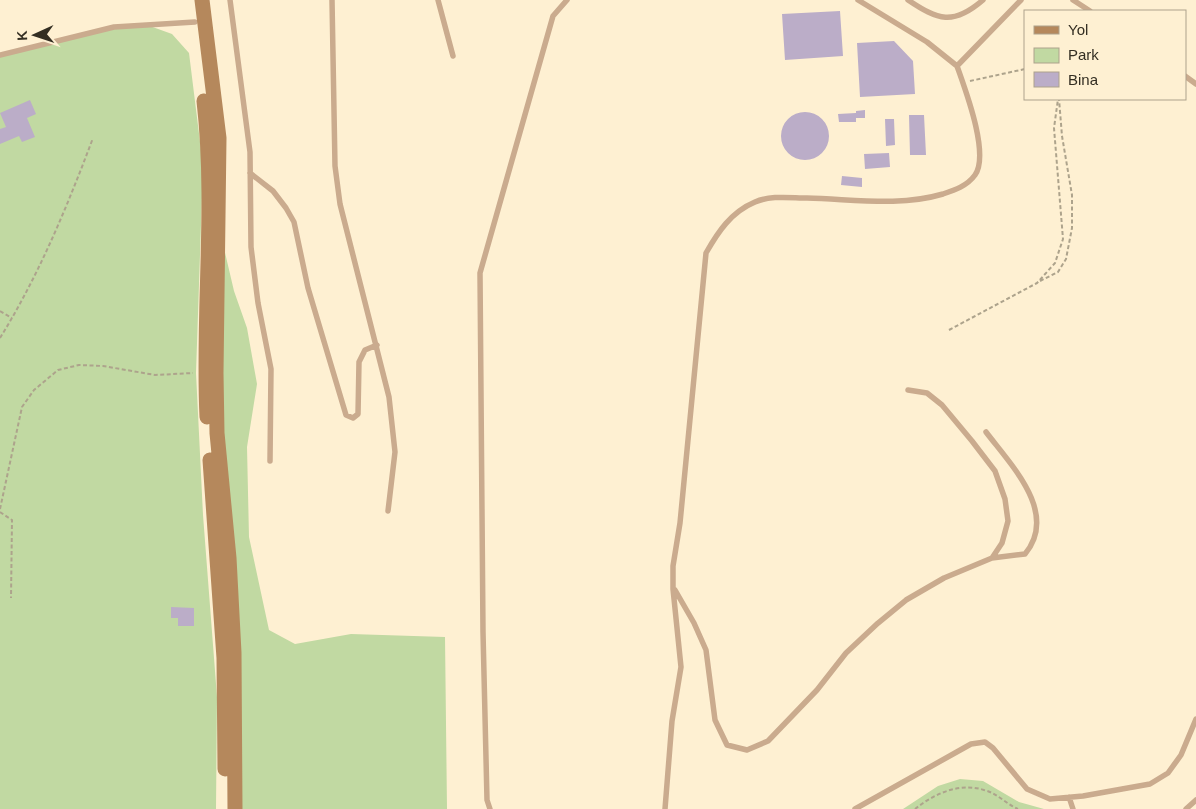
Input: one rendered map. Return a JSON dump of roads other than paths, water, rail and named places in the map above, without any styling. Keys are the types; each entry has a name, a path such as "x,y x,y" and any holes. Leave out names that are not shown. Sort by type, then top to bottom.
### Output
{"main road":[{"path":"192,0 208,141 205,373 223,649 225,809"},
{"path":"202,0 219,138 217,433 229,558 234,653 235,809"}],"lane":[{"path":"230,0 250,152 251,247 258,304 271,369 270,461"},
{"path":"332,0 335,166 340,204 389,397 394,452 388,511"},
{"path":"438,0 453,56"},
{"path":"490,809 487,800 483,632 480,273 553,16 567,0"},
{"path":"665,809 672,722 681,667 674,588 675,548 680,523 706,253 720,230 737,212 756,202 779,197 900,202 928,198 961,188 976,174 979,163 978,137 957,66 927,42 858,0"},
{"path":"908,0 936,16 948,17 964,14 981,1"},
{"path":"957,66 1021,0"},
{"path":"1073,0 1088,10"},
{"path":"0,55 114,27 194,22"},
{"path":"250,173 272,191 286,208 294,222 308,288 334,376 346,415 353,418 358,414 360,362 365,350 377,344"},
{"path":"908,390 927,393 942,405 995,471 1005,499 1008,521 1002,543 992,558"},
{"path":"674,588 694,623 706,650 715,720 727,745 747,750 768,741 817,690 846,653 906,600 944,578 992,558 1025,554 1033,544 1037,525 1033,498 1017,472 986,432"},
{"path":"855,809 971,744 985,742 993,748 1027,789 1050,799 1150,784 1168,773 1181,755 1196,718"},
{"path":"1069,797 1073,809"},
{"path":"1186,809 1196,800"}]}
